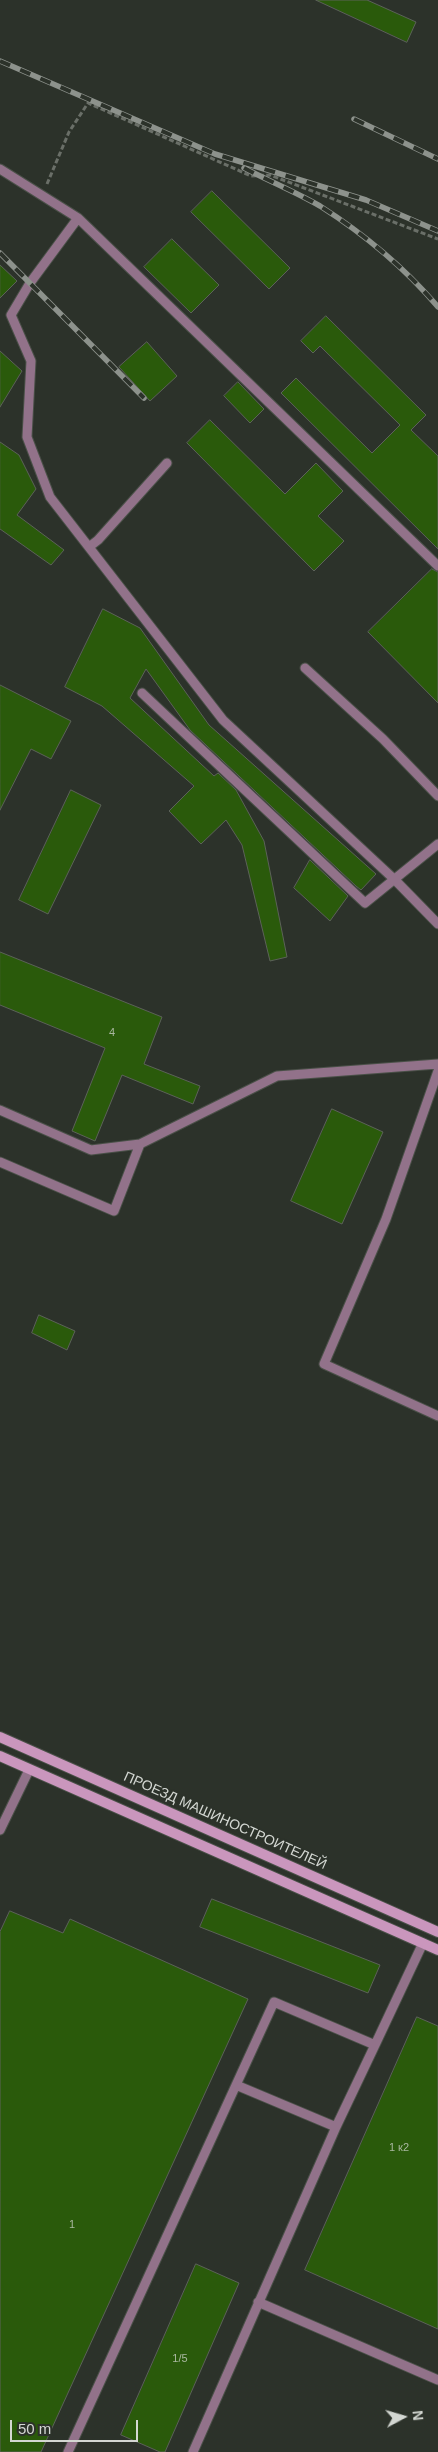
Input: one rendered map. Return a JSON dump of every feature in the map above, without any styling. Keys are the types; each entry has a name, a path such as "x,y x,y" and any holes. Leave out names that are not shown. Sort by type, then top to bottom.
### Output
{"main road":[{"name":"ПРОЕЗД МАШИНОСТРОИТЕЛЕЙ","path":"0,1737 434,1930"},
{"path":"29,1770 37,1754"},
{"path":"0,1756 438,1950"},
{"path":"423,1944 434,1930"}],"lane":[{"path":"0,168 78,218 438,566"},
{"path":"78,218 30,283 11,315 31,361 27,437 50,497 223,720 395,880 438,924"},
{"path":"89,547 98,540 167,464"},
{"path":"305,668 383,739 438,796"},
{"path":"142,693 365,903 438,844"},
{"path":"0,1110 91,1150 140,1144 277,1076 438,1064"},
{"path":"438,1071 386,1219 324,1364 438,1416"},
{"path":"0,1162 114,1211 140,1144"},
{"path":"0,1830 29,1770"},
{"path":"192,2452 336,2127 423,1944"},
{"path":"68,2452 274,2002 376,2045"},
{"path":"236,2085 336,2127"},
{"path":"258,2302 438,2380"}],"path":[{"path":"42,195 69,132 88,103 251,176 270,175 438,239"}],"building":[{"path":"316,0 367,0 416,22 407,42"},
{"path":"212,191 290,268 269,289 191,212"},
{"path":"172,239 219,285 191,313 144,267"},
{"path":"0,265 17,281 0,298"},
{"path":"326,316 426,415 411,430 438,456 438,549 281,393 296,378 372,453 400,425 320,346 313,353 301,341"},
{"path":"147,342 177,376 150,401 119,367"},
{"path":"0,351 22,371 0,407"},
{"path":"238,382 264,409 250,423 224,396"},
{"path":"210,420 285,494 316,463 343,491 318,516 344,541 314,571 187,443"},
{"path":"0,442 19,455 36,489 17,515 64,550 51,565 0,529"},
{"path":"432,569 438,572 438,703 368,632"},
{"path":"103,609 140,628 209,725 376,874 361,890 356,886 190,730 146,669 130,698 214,776 218,773 236,790 264,841 287,957 270,961 242,845 226,820 201,844 169,811 194,786 102,706 65,687"},
{"path":"0,685 71,721 51,759 31,749 0,810"},
{"path":"71,790 101,805 48,914 19,900"},
{"path":"310,860 348,896 330,921 294,888"},
{"path":"0,952 162,1017 144,1064 200,1086 193,1104 122,1075 95,1141 72,1131 105,1048 0,1005"},
{"path":"332,1109 383,1132 342,1224 291,1201"},
{"path":"39,1315 75,1331 67,1350 32,1333"},
{"path":"212,1899 380,1965 368,1993 200,1927"},
{"path":"10,1911 63,1933 70,1919 248,1999 41,2452 0,2452 0,1932"},
{"path":"417,2017 438,2026 438,2329 305,2270"},
{"path":"196,2264 239,2283 165,2452 160,2452 121,2435"}],"railway":[{"path":"0,61 215,154 366,200 438,231"},
{"path":"354,119 438,159"},
{"path":"244,168 311,201 352,228 383,252 438,307"},
{"path":"0,253 144,398"}]}
